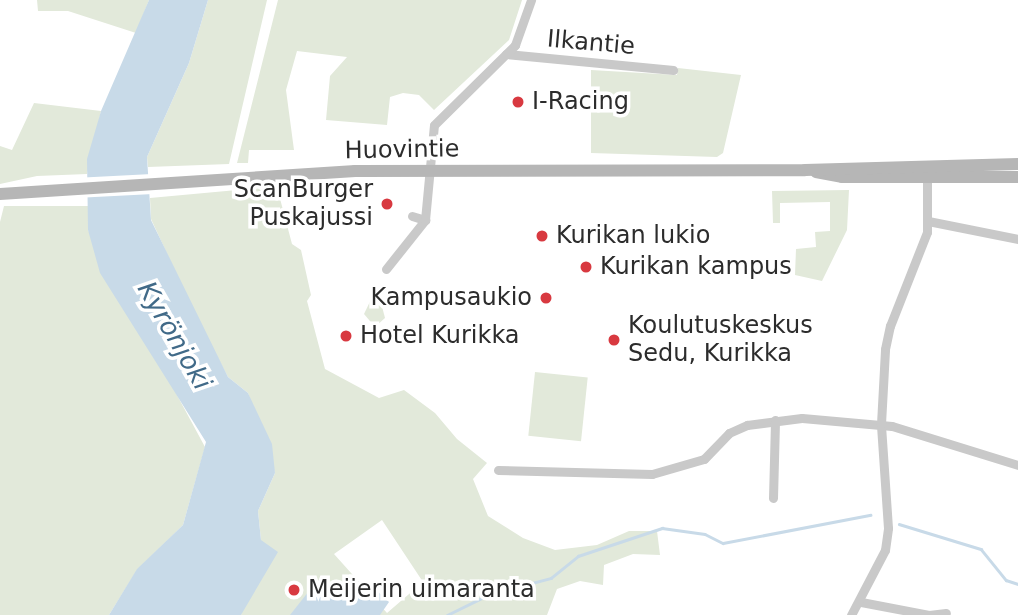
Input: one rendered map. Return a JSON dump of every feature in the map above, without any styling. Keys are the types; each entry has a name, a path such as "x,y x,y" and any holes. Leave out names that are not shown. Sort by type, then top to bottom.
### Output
{"main road":[{"name":"Huovintie","path":"927,171 1018,164"},
{"name":"Huovintie","path":"0,194 264,175 429,170 927,171 1018,177"}],"street":[{"path":"386,269 425,220 431,134 437,119 506,54 522,34 531,0"},
{"name":"Ilkantie","path":"506,54 673,70"},
{"path":"851,615 861,602 878,567 888,528 881,424 890,326 920,257 928,221 927,171"},
{"path":"412,216 425,220"},
{"path":"928,221 1018,239"},
{"path":"773,498 775,420"},
{"path":"498,470 652,474 704,459 729,433 775,420 881,424 1018,465"},
{"path":"861,602 929,615 946,613"}],"green space":[{"path":"37,0 149,0 136,33 68,11 38,11"},
{"path":"208,0 267,0 229,164 148,167 147,157 189,63"},
{"path":"278,0 522,0 509,40 434,110 419,95 403,93 390,97 387,125 326,120 330,76 347,57 297,51 286,90 294,150 249,150 248,163 237,163"},
{"path":"678,68 741,75 723,153 717,157 591,153 591,70 677,75"},
{"path":"34,103 101,111 87,174 37,176 0,184 0,146 12,150"},
{"path":"271,187 278,191 292,244 301,250 311,295 307,301 325,369 379,398 404,390 435,413 457,439 487,463 473,479 488,516 523,538 555,550 597,545 629,531 657,531 660,555 633,554 604,565 603,585 580,581 557,589 547,615 241,615 261,540 258,511 275,473 248,393 228,377 195,314 151,219 150,198","holes":["382,520 423,582 387,613 334,554"]},
{"path":"849,190 847,230 822,281 795,275 796,249 816,247 815,232 830,231 830,202 780,203 780,223 773,223 772,191"},
{"path":"4,206 88,206 88,230 205,447 183,525 137,570 109,615 0,615 0,222"},
{"path":"377,287 385,318 375,327 364,314"},
{"path":"535,372 588,378 581,441 528,436"}],"water":[{"name":"Kyrönjoki","path":"149,0 208,0 189,63 147,157 151,220 228,377 248,393 272,444 275,473 258,511 261,540 278,552 241,615 109,615 137,569 183,525 206,442 100,273 88,230 87,159 101,111"},
{"path":"334,584 373,587 389,602 380,615 290,615 309,591"}],"pier":[{"path":"152,174 153,194 85,198 84,178"}],"waterway":[{"path":"447,615 490,594 551,578 578,556 662,528 705,534 723,543 870,515"},
{"path":"899,524 981,549 1006,580 1018,584"}],"place":[{"name":"I-Racing","path":"518,102"},
{"name":"ScanBurger Puskajussi","path":"387,204"},
{"name":"Kurikan lukio","path":"542,236"},
{"name":"Kurikan kampus","path":"586,267"},
{"name":"Kampusaukio","path":"546,298"},
{"name":"Hotel Kurikka","path":"346,336"},
{"name":"Koulutuskeskus Sedu, Kurikka","path":"614,340"},
{"name":"Meijerin uimaranta","path":"294,590"}]}
